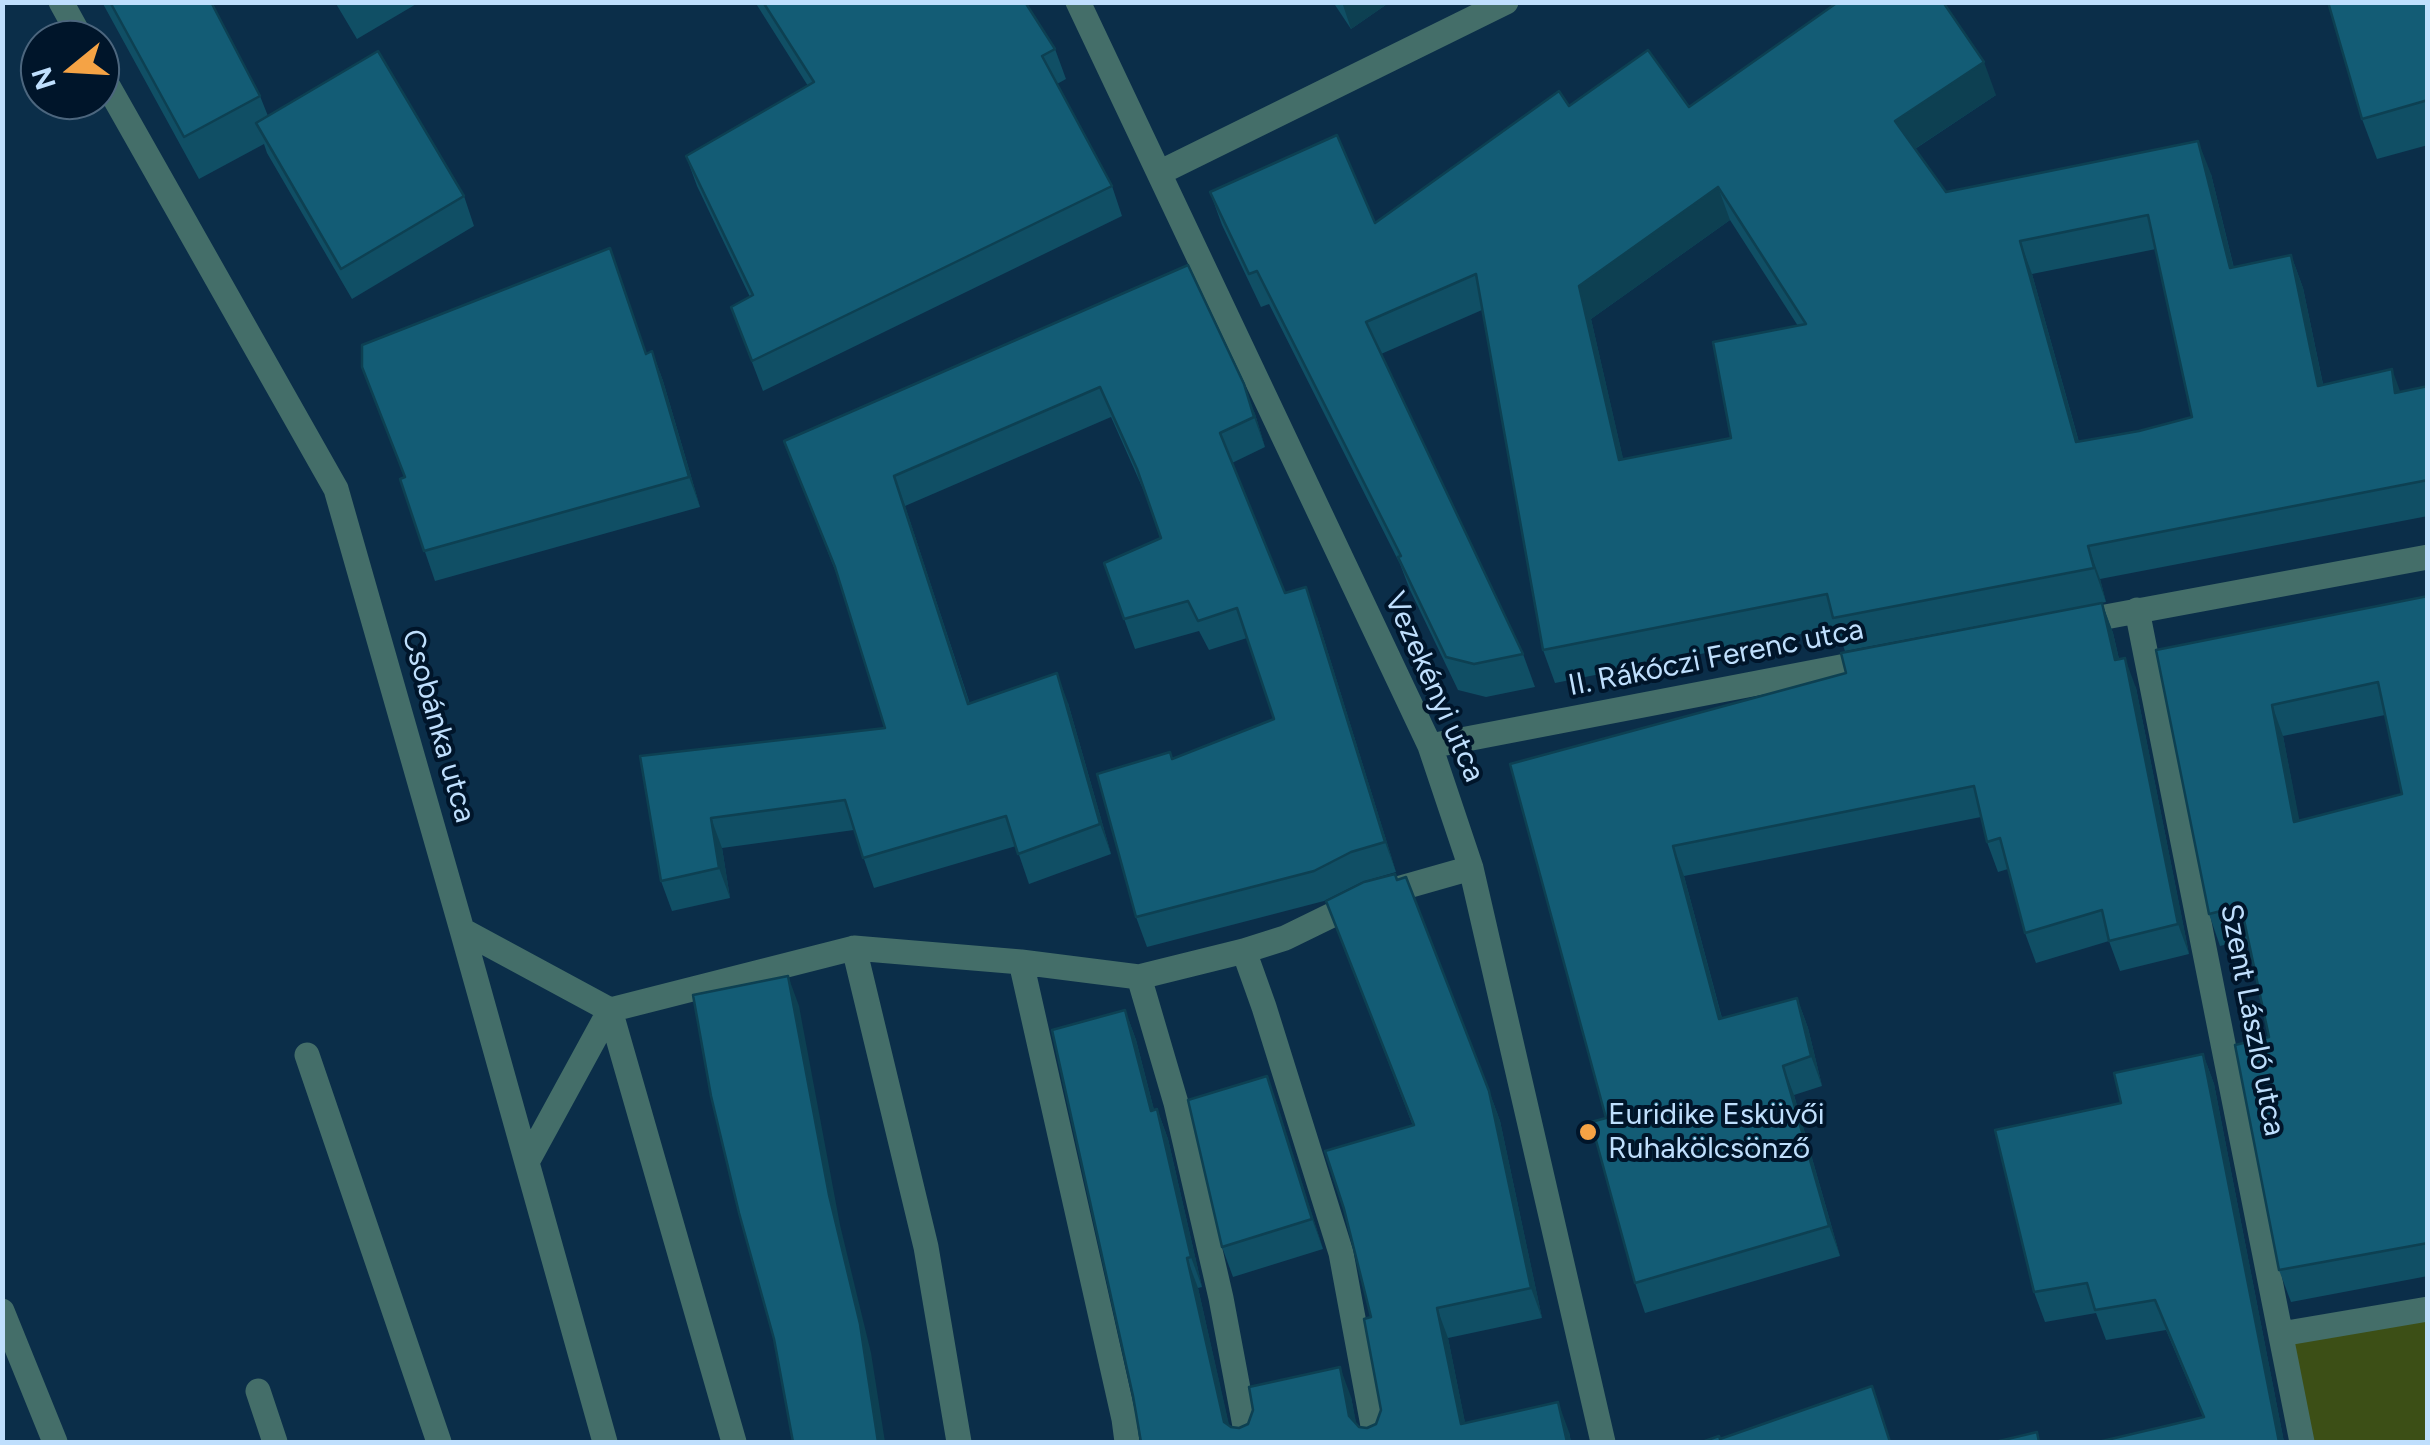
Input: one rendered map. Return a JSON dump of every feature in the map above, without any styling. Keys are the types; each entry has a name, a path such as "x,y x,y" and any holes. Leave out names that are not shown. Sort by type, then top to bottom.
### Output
{"street":[{"name":"Vezekényi utca","path":"1078,2 1430,746 1471,868 1603,1442"},
{"path":"1159,173 1506,2"},
{"name":"Csobánka utca","path":"120,107 336,489 605,1442"},
{"path":"2058,626 2428,557"},
{"name":"Szent László utca","path":"2137,610 2302,1442"},
{"name":"II. Rákóczi Ferenc utca","path":"1430,746 1901,656"},
{"path":"462,930 610,1010 854,948 1021,962 1139,978 1285,938 1369,897 1471,868"},
{"path":"854,948 926,1247 958,1442"},
{"path":"1244,950 1341,1253 1376,1442"},
{"path":"1021,962 1127,1442"},
{"path":"1139,978 1184,1138 1222,1298 1248,1442"},
{"path":"527,1162 610,1010"},
{"path":"610,1010 734,1442"},
{"path":"306,1055 438,1442"},
{"path":"2281,1334 2428,1309"},
{"path":"2,1311 55,1442"},
{"path":"258,1391 275,1442"}],"green space":[{"path":"2427,1309 2427,1442 2302,1442 2281,1334"}],"building":[{"path":"110,2 211,2 260,96 184,137"},
{"path":"763,2 1025,2 1055,49 1042,56 1112,186 752,361 731,307 753,295 686,156 814,82"},
{"path":"1838,2 1943,2 1984,62 1895,121 1946,192 2198,141 2230,268 2291,255 2318,386 2392,369 2395,393 2428,386 2428,480 2088,546 2094,568 1833,618 1827,594 1543,650 1476,274 1366,322 1523,654 1474,664 1446,657 1398,557 1401,556 1257,271 1249,274 1210,192 1337,135 1375,223 1559,91 1569,106 1648,50 1689,107","holes":["1718,187 1806,324 1713,342 1731,438 1619,460 1579,286","2148,215 2192,417 2076,442 2020,241"]},
{"path":"2328,2 2428,2 2428,100 2362,119"},
{"path":"378,51 464,196 341,269 256,123"},
{"path":"610,248 646,354 652,351 689,477 424,551 400,479 405,477 362,367 362,345"},
{"path":"1188,265 1244,384 1254,417 1220,433 1285,593 1306,587 1385,842 1351,852 1314,871 1136,917 1097,774 1170,752 1172,759 1274,719 1237,608 1198,621 1188,601 1124,619 1104,563 1161,538 1137,469 1100,387 894,476 968,704 1057,673 1100,824 1018,854 1006,816 863,858 845,800 711,818 719,868 661,881 640,756 885,728 835,567 784,441"},
{"path":"2428,596 2428,1243 2279,1270 2235,1045 2269,1037 2241,906 2209,914 2156,650","holes":["2378,682 2402,794 2294,822 2272,705"]},
{"path":"2102,603 2115,660 2125,658 2178,924 2109,941 2102,910 2025,933 2000,838 1987,842 1974,786 1673,846 1719,1019 1797,998 1811,1056 1783,1066 1829,1226 1635,1283 1591,1122 1606,1118 1510,764 1846,673 1841,653"},
{"path":"1395,874 1397,880 1406,877 1489,1091 1531,1288 1437,1308 1461,1424 1558,1402 1567,1442 1141,1442 1052,1030 1125,1010 1151,1111 1157,1109 1224,1422 1239,1428 1248,1424 1253,1410 1249,1387 1340,1367 1349,1416 1359,1427 1376,1424 1381,1410 1364,1319 1371,1317 1325,1151 1414,1125 1326,901 1364,882"},
{"path":"788,976 829,1195 860,1324 878,1442 793,1442 774,1339 711,1096 693,995"},
{"path":"2203,1054 2279,1442 2098,1442 2204,1417 2155,1300 2095,1310 2087,1283 2034,1292 1995,1130 2121,1103 2114,1073"},
{"path":"1267,1076 1312,1219 1222,1247 1188,1100"},
{"path":"1872,1386 1890,1442 1702,1442 1719,1436 1720,1439"},
{"path":"2037,1432 2039,1442 1995,1442"}],"place":[{"name":"Euridike Esküvői Ruhakölcsönző","path":"1588,1132"}]}
